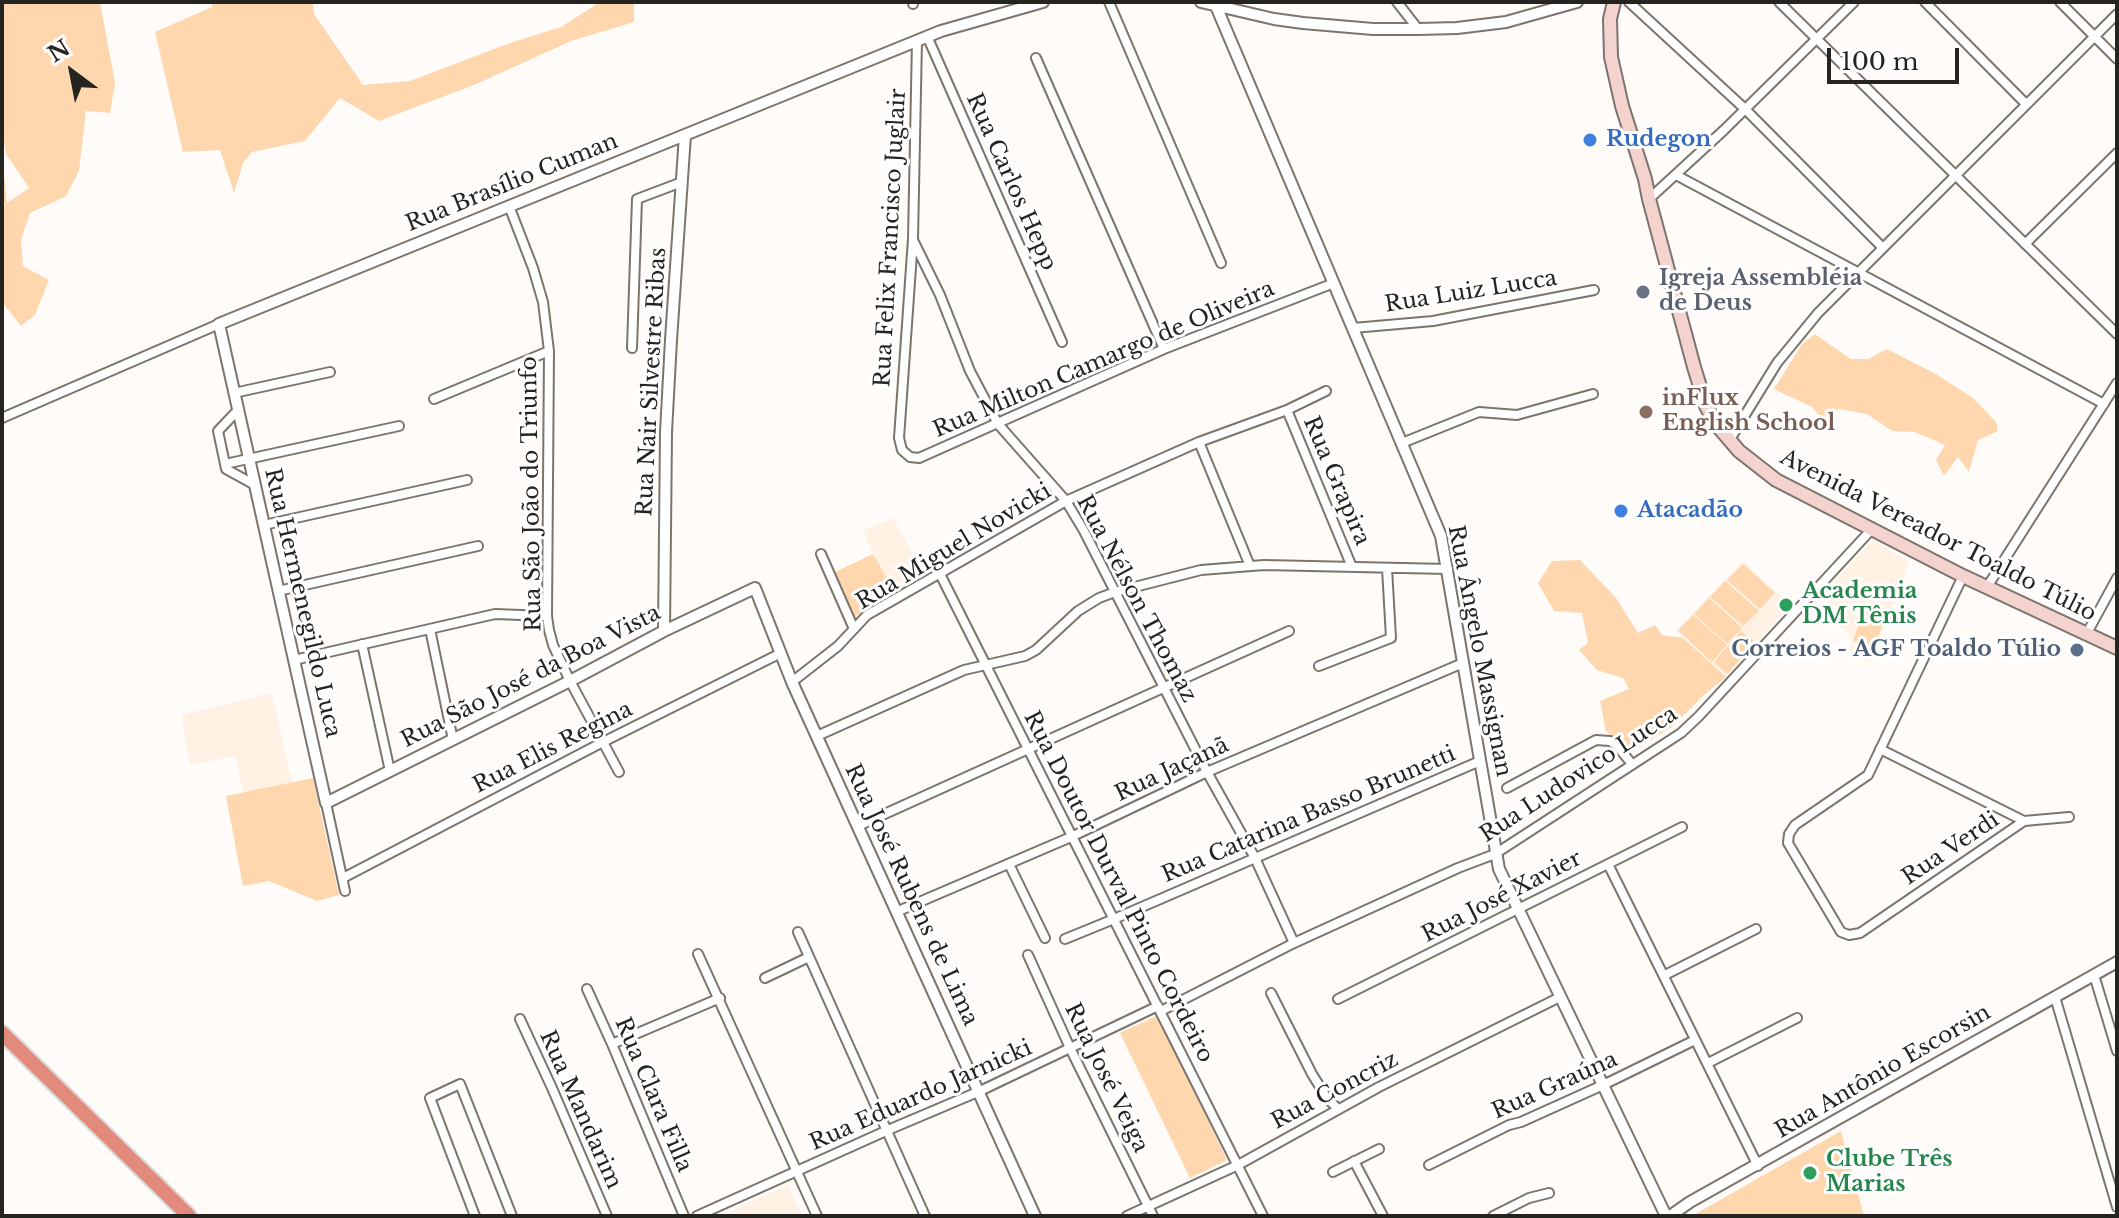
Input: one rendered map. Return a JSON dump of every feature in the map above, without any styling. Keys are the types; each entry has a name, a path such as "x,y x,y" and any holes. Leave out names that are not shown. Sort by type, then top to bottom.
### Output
{"highway":[{"path":"2,1033 189,1216"}],"main road":[{"name":"Avenida Vereador Toaldo Túlio","path":"1614,2 1610,19 1611,57 1622,106 1645,179 1706,406 1729,441 1754,465 1776,480 1963,576 2117,648"}],"street":[{"name":"Rua Brasílio Cuman","path":"2,418 219,324 922,38 964,23 1043,2"},
{"path":"1109,2 1221,263"},
{"path":"1201,2 1303,23 1373,29 1457,28 1506,22 1577,2"},
{"path":"1397,2 1418,29"},
{"path":"1629,2 1745,109 1882,247"},
{"path":"1779,2 2117,334"},
{"path":"1649,199 1854,2"},
{"path":"1925,2 2026,104"},
{"path":"2060,2 2117,59"},
{"name":"Rua Ângelo Massignan","path":"1215,4 1437,526 1448,569 1501,876 1668,1216"},
{"path":"1729,441 1777,363 1818,313 2117,14"},
{"name":"Rua Felix Francisco Juglair","path":"899,438 913,239 922,38"},
{"name":"Rua Carlos Hepp","path":"922,38 1062,342"},
{"path":"1036,58 1164,349"},
{"name":"Rua Nair Silvestre Ribas","path":"664,631 666,432 685,135"},
{"path":"2025,244 2117,153"},
{"path":"1676,175 2104,404"},
{"path":"632,348 637,199 682,182"},
{"name":"Rua São João do Triunfo","path":"509,206 543,302 549,351 547,616 553,645 619,772"},
{"name":"Rua Nélson Thomaz","path":"913,239 940,295 970,371 998,424 1066,501 1084,531 1207,772 1255,858 1294,943"},
{"name":"Rua Milton Camargo de Oliveira","path":"899,438 902,450 910,457 919,458 1164,349 1334,283"},
{"name":"Rua Luiz Lucca","path":"1353,328 1433,321 1594,290"},
{"name":"Rua Hermenegildo Luca","path":"219,324 345,891"},
{"path":"434,399 549,351"},
{"path":"234,393 330,372"},
{"path":"1987,587 2117,383"},
{"name":"Rua Miguel Novicki","path":"792,682 838,646 867,615 1066,501 1199,442 1287,410 1326,391"},
{"path":"1402,443 1479,412 1517,415 1593,394"},
{"path":"238,410 218,431 226,469 255,485"},
{"name":"Rua Grapira","path":"1287,410 1352,567"},
{"path":"225,464 399,426"},
{"path":"1199,442 1250,566"},
{"path":"264,525 467,480"},
{"name":"Rua Ludovico Lucca","path":"1160,1009 1294,943 1495,854 1681,733 1871,530"},
{"path":"278,591 478,546"},
{"path":"821,554 854,629"},
{"path":"817,736 964,670 1025,656 1036,650 1078,611 1115,592 1201,570 1250,566 1448,569"},
{"path":"1319,666 1391,638 1387,568"},
{"name":"Rua Doutor Durval Pinto Cordeiro","path":"940,574 1263,1216"},
{"path":"1963,576 1880,749 2024,821"},
{"path":"2087,633 2117,578"},
{"name":"Rua São José da Boa Vista","path":"326,803 755,588"},
{"name":"Rua José Rubens de Lima","path":"755,588 792,682 1035,1216"},
{"path":"294,660 495,614 547,616"},
{"path":"430,629 453,740"},
{"path":"858,826 1289,631"},
{"path":"362,644 390,771"},
{"name":"Rua Elis Regina","path":"343,878 781,653"},
{"name":"Rua Jaçanã","path":"896,912 1071,837 1207,772 1463,663"},
{"path":"1507,788 1596,740 1610,741 1632,764"},
{"name":"Rua Verdi","path":"1880,749 1868,775 1795,825 1789,834 1788,843 1841,932 1849,935 1860,933 2024,821 2069,817"},
{"name":"Rua Catarina Basso Brunetti","path":"1065,939 1480,761"},
{"name":"Rua José Xavier","path":"1338,999 1682,827"},
{"path":"1009,864 1045,938"},
{"path":"1608,864 1758,1166"},
{"path":"1665,975 1756,929"},
{"path":"798,932 925,1216"},
{"path":"698,954 817,1216"},
{"name":"Rua José Veiga","path":"1028,955 1153,1216"},
{"path":"765,978 809,957"},
{"name":"Rua Antônio Escorsin","path":"1668,1216 2117,962"},
{"path":"2094,975 2117,1051"},
{"name":"Rua Clara Filla","path":"587,989 684,1216"},
{"path":"1271,993 1312,1074 1338,1109"},
{"name":"Rua Concriz","path":"1127,1216 1238,1165 1338,1109 1560,997"},
{"path":"2055,997 2117,1207"},
{"path":"612,1044 720,998"},
{"name":"Rua Eduardo Jarnicki","path":"697,1216 1160,1009"},
{"path":"1708,1063 1797,1018"},
{"name":"Rua Mandarim","path":"520,1019 607,1216"},
{"name":"Rua Graúna","path":"1429,1165 1695,1040"},
{"path":"475,1216 430,1098 460,1084 512,1216"},
{"path":"1333,1172 1379,1149"},
{"path":"1354,1161 1383,1216"},
{"path":"1493,1216 1529,1198 1549,1193"},
{"path":"1035,1216 1045,1216"}],"shaded area":[{"path":"2,2 100,2 115,83 110,113 86,111 79,171 66,196 30,213 21,240 23,266 49,280 35,315 21,326 2,302 2,208 6,204 2,204 2,156 7,203 29,188 6,154 2,128"},
{"path":"212,2 313,2 314,14 363,85 410,81 561,27 600,2 634,2 634,22 571,41 474,85 379,121 340,98 305,141 252,152 243,163 234,193 220,150 183,152 155,32 212,7"},
{"path":"1815,334 1851,359 1868,359 1887,349 1934,373 1973,398 1996,422 1998,431 1978,440 1969,472 1958,457 1944,476 1936,460 1945,445 1915,432 1892,431 1867,414 1839,409 1822,419 1812,407 1774,389 1802,344"},
{"path":"893,518 924,575 896,594 863,531"},
{"path":"1873,540 1909,562 1870,663 1849,652 1852,638 1839,625 1842,613 1822,595"},
{"path":"873,554 896,594 852,618 833,573"},
{"path":"1580,560 1616,598 1638,633 1655,625 1662,635 1683,638 1726,677 1673,726 1631,752 1606,731 1600,701 1629,689 1623,678 1597,670 1579,650 1588,643 1582,613 1554,611 1538,583 1552,561"},
{"path":"1743,561 1790,605 1726,677 1676,631"},
{"path":"1743,564 1775,593 1760,609 1727,580"},
{"path":"1725,581 1759,611 1743,626 1710,597"},
{"path":"1709,598 1742,628 1727,644 1694,614"},
{"path":"1866,604 1887,612 1874,649 1853,641"},
{"path":"1693,615 1727,645 1712,662 1678,630"},
{"path":"1741,631 1755,642 1727,674 1714,662"},
{"path":"272,693 292,783 243,793 236,756 190,765 181,715"},
{"path":"313,778 339,895 317,901 269,881 243,886 226,796"},
{"path":"1158,1015 1227,1160 1190,1178 1120,1033"},
{"name":"Clube Três Marias","path":"1841,1131 1864,1216 1692,1216"},
{"path":"788,1185 802,1216 720,1216"}],"place":[{"name":"Rudegon","path":"1590,140"},
{"name":"Igreja Assembléia de Deus","path":"1643,292"},
{"name":"inFlux English School","path":"1646,412"},
{"name":"Atacadão","path":"1621,511"},
{"name":"Academia DM Tênis","path":"1786,605"},
{"name":"Correios - AGF Toaldo Túlio","path":"2077,650"},
{"name":"Clube Três Marias","path":"1810,1173"}]}
